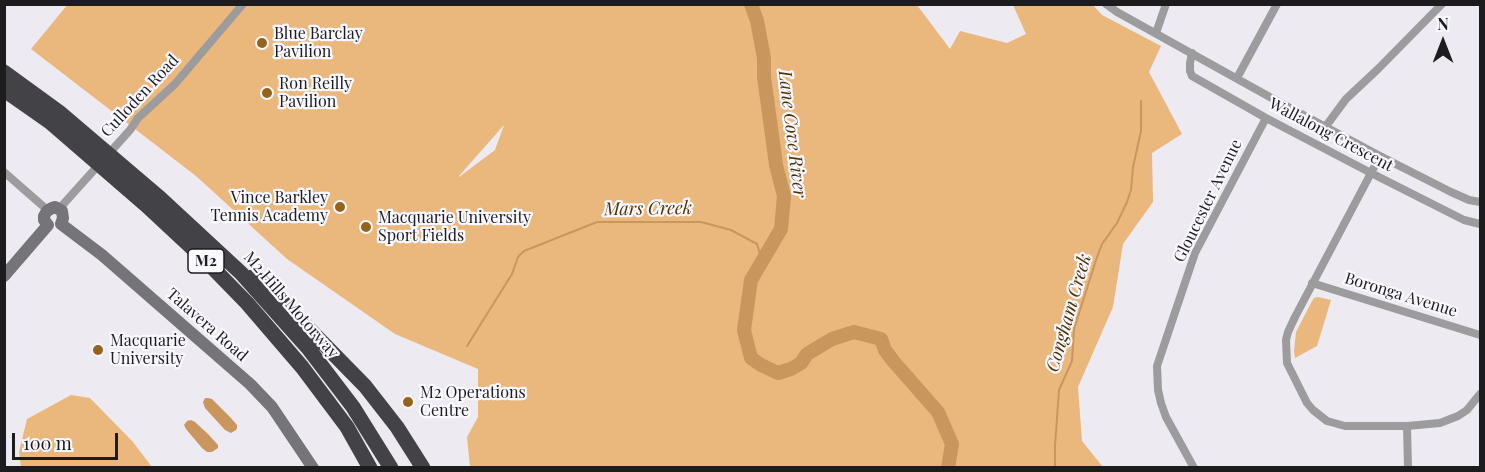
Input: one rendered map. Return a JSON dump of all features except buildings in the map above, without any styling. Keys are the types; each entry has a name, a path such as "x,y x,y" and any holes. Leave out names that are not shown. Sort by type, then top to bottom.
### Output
{"highway":[{"name":"M2 Hills Motorway","path":"4,72 67,119 160,198 241,273 313,355 353,407 391,468"},
{"name":"M2 Hills Motorway","path":"4,90 50,122 146,205 205,260 254,311 302,367 346,427 370,468"},
{"name":"M2","path":"241,273 263,282 348,367 397,427 423,468"}],"street":[{"name":"Culloden Road","path":"53,210 90,175 138,118 175,84 243,4"},
{"name":"Wallalong Crescent","path":"1106,4 1192,54 1380,156 1451,192 1480,202"},
{"path":"1156,33 1166,4"},
{"path":"1237,78 1277,4"},
{"path":"1326,126 1346,99 1442,4"},
{"name":"Wallalong Crescent","path":"1192,54 1190,63 1192,76 1371,174 1464,220 1480,224"},
{"name":"Gloucester Avenue","path":"1194,468 1166,417 1158,390 1157,366 1195,253 1266,118"},
{"name":"Boronga Avenue","path":"1380,156 1288,332 1287,363 1307,403 1320,416 1335,424 1354,427 1407,426 1449,420 1467,410 1480,394"},
{"path":"4,172 44,207 53,210"},
{"path":"4,276 54,225 44,220 44,216 53,210"},
{"name":"Talavera Road","path":"54,225 102,255 250,384 272,407 313,468"},
{"name":"Boronga Avenue","path":"1312,283 1480,335"},
{"path":"1407,426 1408,468"}],"shaded area":[{"path":"68,4 917,5 950,49 960,31 1007,43 1026,34 1013,5 1093,5 1102,15 1161,46 1149,72 1182,134 1152,153 1153,202 1123,244 1113,307 1078,387 1082,441 1103,467 470,467 467,437 478,417 478,369 395,334 287,259 196,176 31,49","holes":["504,125 495,150 459,177"]},
{"path":"1314,298 1331,300 1317,346 1295,358 1296,332"},
{"path":"71,395 90,398 133,442 152,467 21,467 19,452 27,419"},
{"path":"205,398 212,399 231,418 237,425 236,430 231,433 225,430 205,408 203,402"},
{"path":"191,420 208,434 218,448 207,452 202,448 184,425"}],"waterway":[{"name":"Lane Cove River","path":"751,4 757,21 764,58 764,77 776,165 784,196 781,229 751,280 744,330 751,358 778,373 801,363 807,354 832,339 854,332 881,339 885,350 894,362 938,412 952,444 948,468"},
{"name":"Congham Creek","path":"1055,468 1059,390 1072,361 1074,329 1096,260 1102,244 1117,223 1131,190 1133,167 1141,131 1141,101"},
{"name":"Mars Creek","path":"467,346 512,274 518,257 524,251 597,222 701,222 731,230 757,244 762,261"}],"place":[{"name":"Blue Barclay Pavilion","path":"262,43"},
{"name":"Ron Reilly Pavilion","path":"267,93"},
{"name":"Vince Barkley Tennis Academy","path":"340,207"},
{"name":"Macquarie University Sport Fields","path":"366,227"},
{"name":"Macquarie University","path":"98,350"},
{"name":"M2 Operations Centre","path":"408,402"}]}
